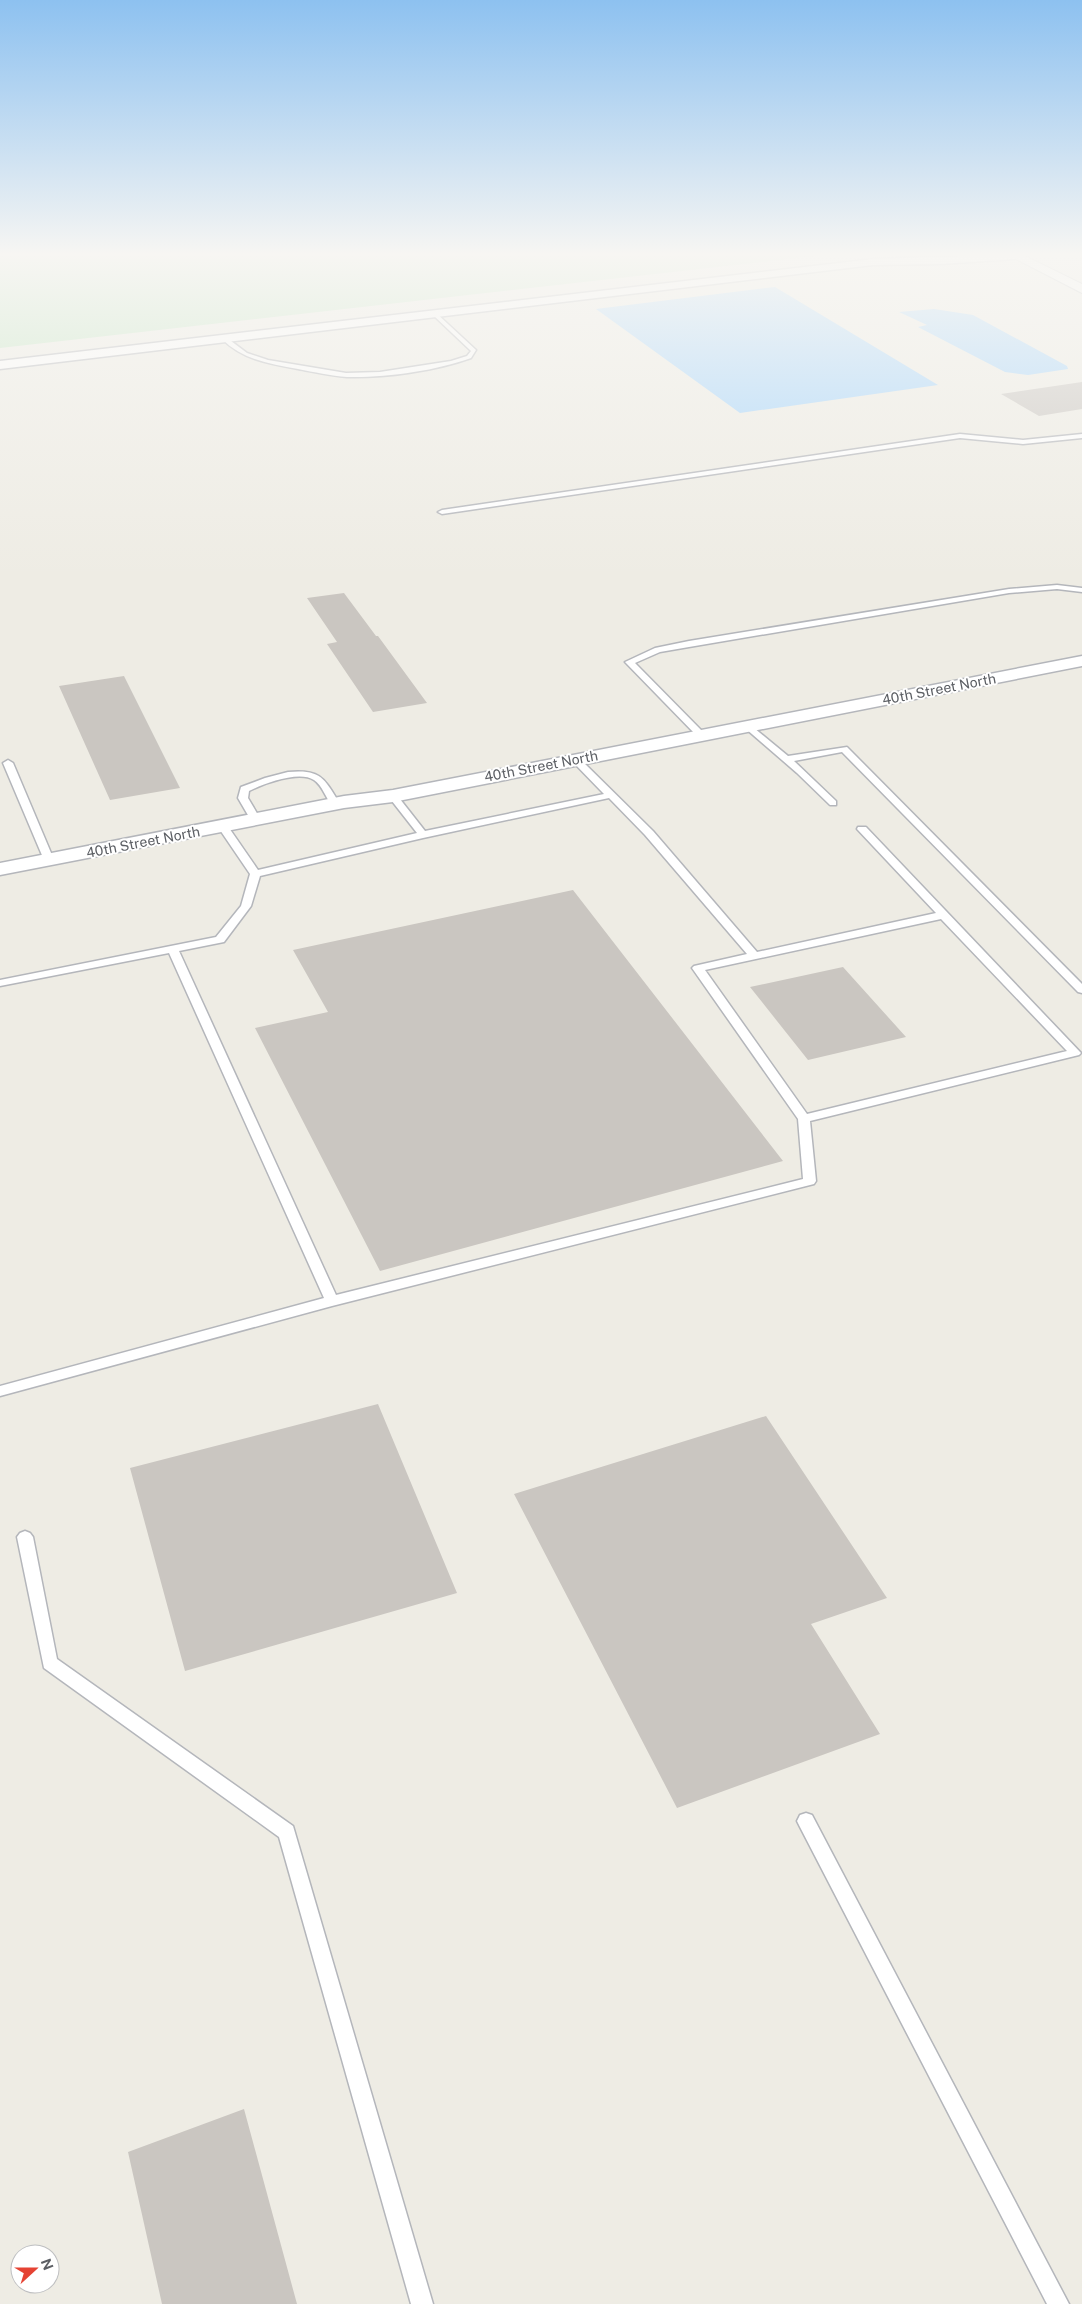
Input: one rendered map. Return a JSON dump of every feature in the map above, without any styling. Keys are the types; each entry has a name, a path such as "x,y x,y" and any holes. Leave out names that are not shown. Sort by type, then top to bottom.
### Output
{"street":[{"path":"0,365 13,364"},
{"name":"40th Street North","path":"0,869 335,804 393,796 1082,661"}],"lane":[{"path":"276,364 346,375 380,374 426,368 444,364"},
{"path":"442,512 960,436 1023,442 1082,436"},
{"path":"702,734 629,662 658,650 1009,590 1057,587 1082,590"},
{"path":"748,726 787,759 833,803"},
{"path":"787,759 844,749 1082,990"},
{"path":"575,759 649,834 755,956"},
{"path":"8,763 49,860"},
{"path":"256,820 243,798 244,789 262,780 285,775 313,776 322,782 335,804"},
{"path":"393,796 423,835"},
{"path":"255,874 423,835 611,796"},
{"path":"0,983 220,940 246,906 255,874 224,827"},
{"path":"804,1119 1075,1053 862,829"},
{"path":"0,1391 332,1301 810,1181 804,1119 698,968 943,915"},
{"path":"173,950 332,1301"},
{"path":"25,1537 50,1663 288,1832 422,2304"},
{"path":"806,1821 1058,2304"}],"water":[{"path":"671,364 902,364 938,385 740,413"},
{"path":"989,364 1062,364 1068,369 1028,375 1005,372"}],"building":[{"path":"1082,382 1082,409 1039,416 1001,394"},
{"path":"344,593 427,703 373,712 327,644 337,642 307,598"},
{"path":"124,676 180,788 110,800 59,686"},
{"path":"573,890 783,1161 380,1271 255,1028 328,1012 293,950"},
{"path":"843,967 906,1037 808,1060 750,987"},
{"path":"378,1404 457,1593 185,1671 130,1468"},
{"path":"766,1416 887,1598 811,1624 880,1734 677,1808 514,1494"},
{"path":"244,2109 297,2304 162,2304 128,2152"}]}
